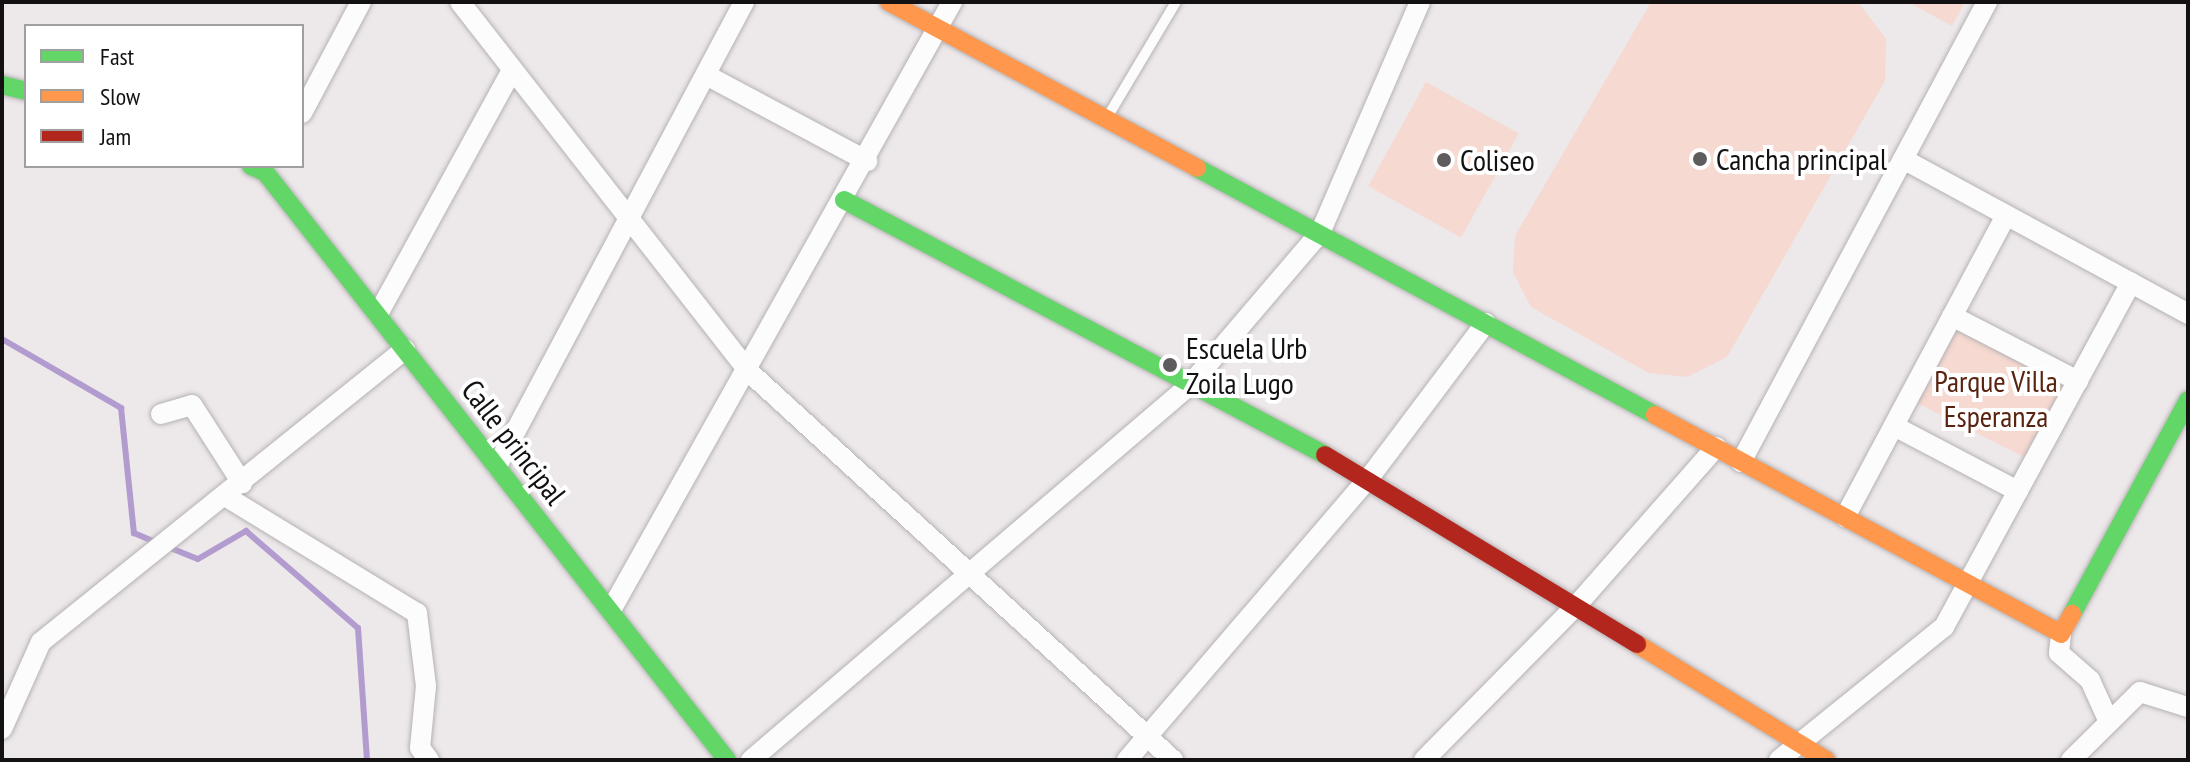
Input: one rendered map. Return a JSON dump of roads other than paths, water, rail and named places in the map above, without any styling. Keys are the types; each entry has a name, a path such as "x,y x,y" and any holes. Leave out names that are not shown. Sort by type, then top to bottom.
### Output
{"street":[{"path":"304,109 361,2"},
{"path":"460,2 629,224 747,370 970,581 1173,760"},
{"path":"497,466 629,224 744,2"},
{"path":"889,2 2061,634"},
{"path":"611,610 867,161 952,2"},
{"path":"751,760 970,581 1190,385 1320,233 1420,2"},
{"path":"1741,462 1987,2"},
{"path":"378,314 512,70"},
{"path":"706,75 867,161"},
{"path":"2,85 24,90"},
{"path":"1903,159 2188,314"},
{"name":"Calle principal","path":"264,169 727,760"},
{"path":"844,200 1369,478 1826,760"},
{"path":"1845,517 2006,215"},
{"path":"1779,760 1944,627 2131,283"},
{"path":"1952,316 2078,381"},
{"path":"1127,760 1369,478 1486,323"},
{"path":"2,729 41,642 405,349"},
{"path":"2109,722 2090,680 2059,653 2061,634 2188,400"},
{"path":"161,414 192,405 242,483"},
{"path":"1894,426 2018,491"},
{"path":"1424,760 1576,606 1716,447"},
{"path":"225,496 417,613 426,686 420,748 429,760"},
{"path":"2071,760 2140,692 2188,707"}],"lane":[{"path":"1107,118 1176,2"}],"waterway":[{"path":"2,339 121,408 134,533 158,543"},
{"path":"168,547 198,559 246,531 358,628 367,760"}],"place":[{"name":"Cancha principal","path":"1700,159"},
{"name":"Coliseo","path":"1444,160"},
{"name":"Escuela Urb Zoila Lugo","path":"1170,365"}],"park label":[{"name":"Parque Villa Esperanza","path":"1996,398"}]}
